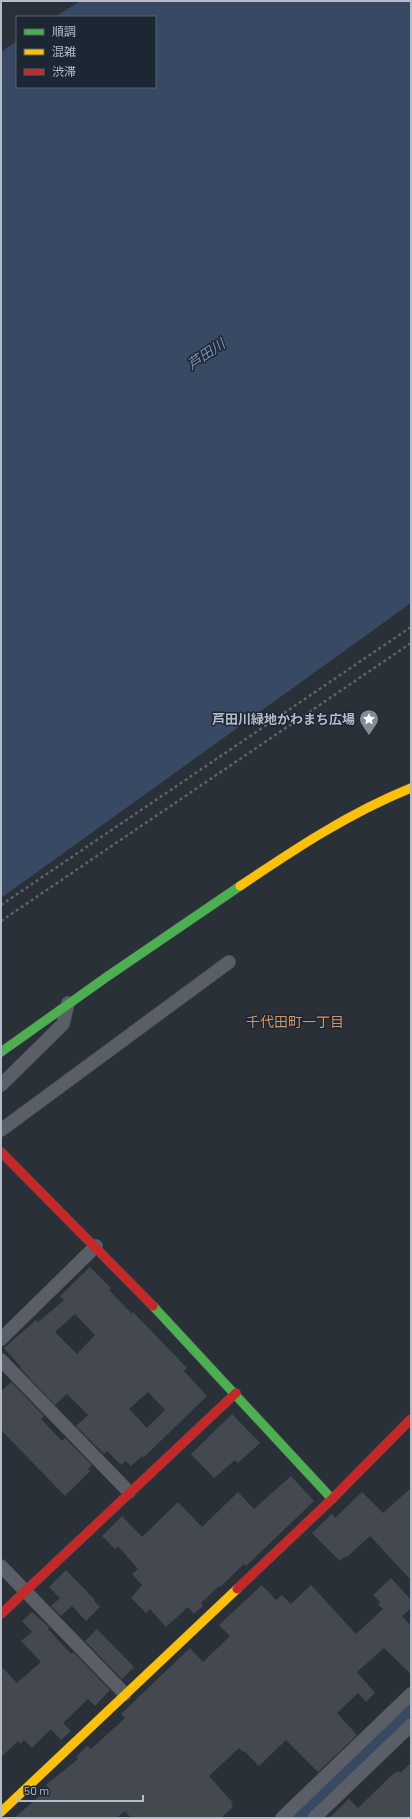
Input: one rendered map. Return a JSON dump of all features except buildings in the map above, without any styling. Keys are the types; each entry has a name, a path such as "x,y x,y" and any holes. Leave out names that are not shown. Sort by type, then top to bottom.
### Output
{"street":[{"path":"1,1052 68,1003 298,847 382,799 411,788"},
{"path":"1,1130 228,962"},
{"path":"1,1085 63,1024 68,1003"},
{"path":"1,1152 96,1246 236,1393 332,1499"},
{"path":"1,1339 96,1246"},
{"path":"1,1360 129,1492"},
{"path":"1,1614 236,1393"},
{"path":"1,1812 332,1499 411,1419"},
{"path":"1,1566 125,1694"},
{"path":"282,1818 411,1694"},
{"path":"314,1818 411,1725"}],"path":[{"path":"1,905 411,627"},
{"path":"1,921 411,642"}],"water":[{"name":"芦田川","path":"80,1 411,1 411,603 1,898 1,52 16,42 16,88 156,88 156,16 57,16"}],"waterway":[{"path":"299,1818 411,1709"}],"traffic: fast":[{"path":"1,1052 108,976 240,886"},
{"path":"153,1306 332,1499"}],"traffic: slow":[{"path":"240,886 323,832 344,820 411,788"},
{"path":"1,1812 237,1589"}],"traffic: jam":[{"path":"1,1152 153,1306"},
{"path":"1,1614 236,1393"},
{"path":"237,1589 332,1499 411,1419"}],"place":[{"name":"芦田川緑地かわまち広場","path":"369,736"}],"district":[{"name":"千代田町一丁目","path":"295,1022"}]}
